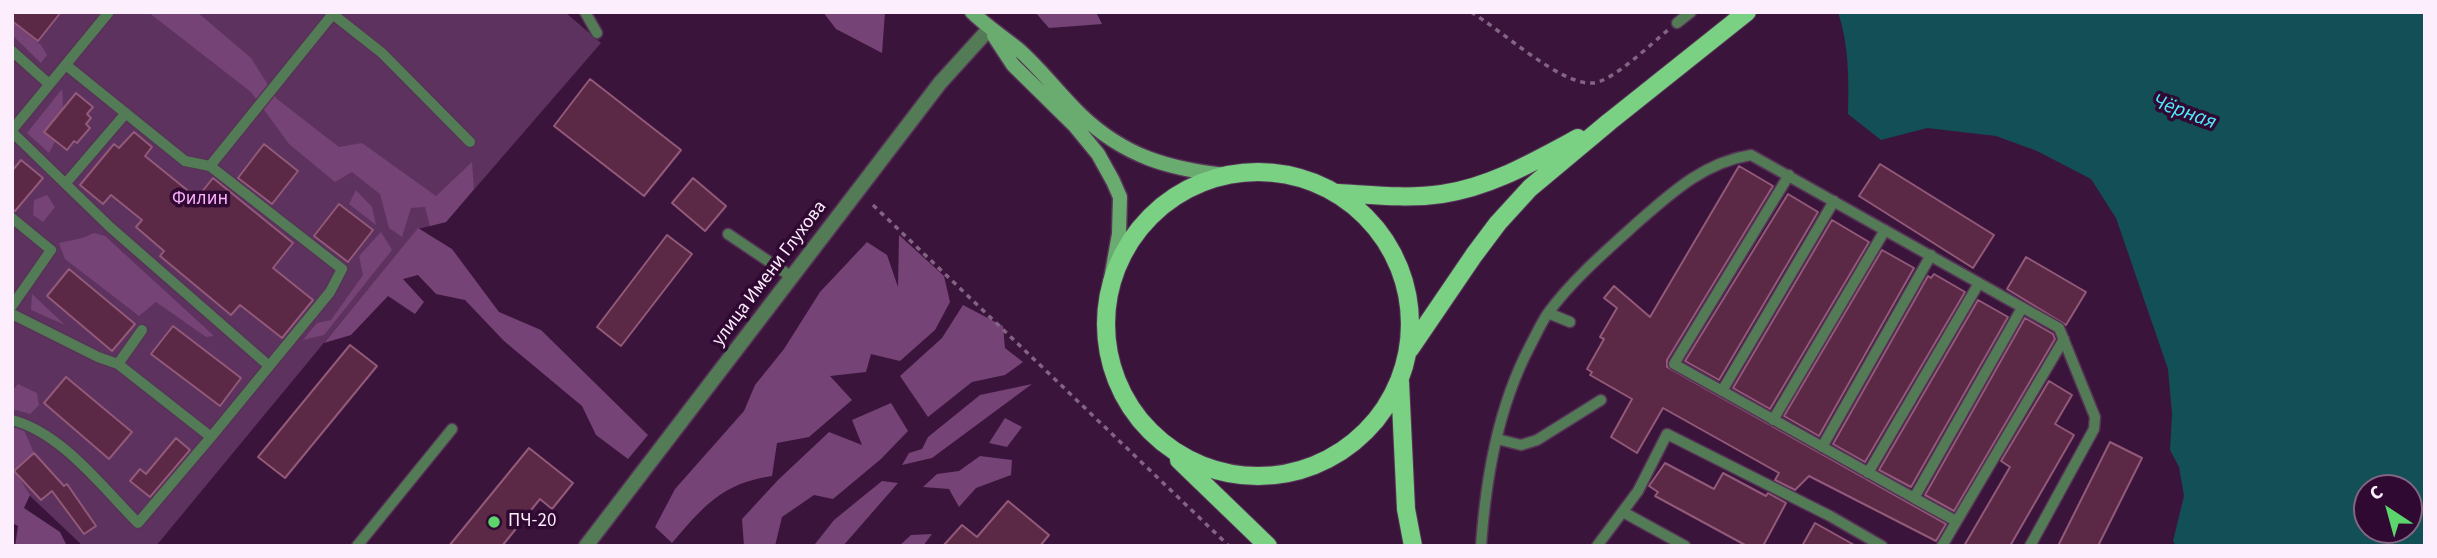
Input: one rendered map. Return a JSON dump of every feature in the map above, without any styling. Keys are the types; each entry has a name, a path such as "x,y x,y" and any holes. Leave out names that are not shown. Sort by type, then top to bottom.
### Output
{"main road":[{"path":"1408,352 1498,223 1530,188 1746,12"},
{"path":"1336,193 1405,197 1444,194 1506,175 1609,122"},
{"path":"1161,442 1185,458 1212,470 1268,476 1296,471 1332,457 1370,428 1387,405 1400,380 1408,352 1409,306 1397,261 1372,222 1355,206 1336,193 1294,175 1248,171 1226,174 1192,187 1162,205 1130,241 1110,284 1105,328 1112,371 1132,410 1161,442 1268,546"},
{"path":"1400,380 1406,509 1413,546"}],"street":[{"path":"972,12 989,29 1018,50 1107,138 1154,162 1188,171 1226,174"},
{"path":"989,29 1013,65 1075,126 1098,154 1113,181 1120,197 1119,234 1110,284"},
{"name":"улица Имени Глухова","path":"586,546 940,83 989,29"}],"lane":[{"path":"109,12 12,131 110,227 268,365"},
{"path":"584,12 597,33"},
{"path":"1677,23 1691,12"},
{"path":"210,166 331,13 382,53 470,142"},
{"path":"12,51 49,84"},
{"path":"12,420 31,425 56,440 138,523 330,292 342,269 210,166 185,161 66,65"},
{"path":"66,183 126,113"},
{"path":"1481,546 1483,508 1497,439 1515,376 1548,313 1588,268 1668,195 1696,175 1730,159 1751,155 2059,328 2095,416 2094,429 2030,546"},
{"path":"1789,175 1674,364 1956,521"},
{"path":"1721,391 1834,201"},
{"path":"12,218 51,250 12,306"},
{"path":"1773,420 1885,230"},
{"path":"728,234 792,277"},
{"path":"1822,447 1931,256"},
{"path":"1868,472 1979,283"},
{"path":"1914,498 2022,308"},
{"path":"1548,313 1570,322"},
{"path":"12,314 118,364 211,437"},
{"path":"118,364 142,330"},
{"path":"1942,546 2064,339"},
{"path":"1497,439 1521,445 1536,440 1601,400"},
{"path":"357,546 452,429"},
{"path":"1597,546 1638,491 1667,434 1830,516 1882,546"},
{"path":"1623,512 1685,546"}],"path":[{"path":"1471,12 1568,78 1593,83 1614,74 1677,23"},
{"path":"873,205 1229,546"}],"green space":[{"name":"Филин","path":"12,12 565,12 601,43 446,222 418,229 156,546 83,546 12,479"}],"shaded area":[{"path":"148,12 197,12 251,58 277,99 339,147 362,143 436,196 472,162 474,189 446,222 430,226 425,207 411,208 402,237 389,228 380,194 352,172 335,182 289,144 251,92"},
{"path":"823,12 885,12 882,53 836,29"},
{"path":"1035,12 1096,12 1102,24 1049,28"},
{"path":"12,22 41,45 47,55 41,63 12,35"},
{"path":"62,89 61,122 49,153 27,133"},
{"path":"356,190 372,207 376,225 349,204"},
{"path":"47,195 55,207 43,222 33,215 34,200"},
{"path":"418,228 452,249 499,312 541,330 648,435 628,459 596,435 582,406 504,341 465,300 436,294 418,275 403,279 424,302 415,314 388,296 351,335 324,343"},
{"path":"381,232 392,250 324,335 303,340 317,323 331,320 363,275 359,256"},
{"path":"94,233 105,236 214,336 206,337 156,302 139,316 65,259 59,243"},
{"path":"899,235 944,276 950,302 935,330 900,361 871,354 866,372 830,376 852,400 809,437 777,443 772,476 740,484 715,499 672,543 655,527 675,489 744,411 755,385 784,349 820,292 867,242 887,255 898,287"},
{"path":"32,294 65,325 31,310"},
{"path":"963,305 1003,326 1005,348 1023,362 1005,375 972,382 928,417 900,376 942,338"},
{"path":"18,384 37,393 39,405 30,414 12,409 12,391"},
{"path":"1032,384 932,458 902,465 909,453 922,449 928,437 980,395"},
{"path":"891,403 908,431 881,459 833,499 814,495 782,517 775,546 744,546 742,519 778,480 829,432 862,445 852,420"},
{"path":"1005,418 1022,427 1007,447 989,443"},
{"path":"12,428 23,428 34,453 15,471 30,495 24,508 60,532 67,546 15,546 18,526 12,523"},
{"path":"980,456 1012,460 1011,475 976,488 959,507 949,489 923,487 937,474 959,471"},
{"path":"882,481 898,483 843,546 815,544 834,520"},
{"path":"932,534 923,546 899,546 911,535"}],"water":[{"name":"Чёрная","path":"1838,12 2425,12 2425,546 2176,546 2173,541 2184,496 2179,467 2170,450 2172,414 2168,369 2116,218 2091,179 2037,151 1996,136 1927,128 1881,140 1848,114 1848,63"}],"building":[{"path":"12,12 61,12 38,41 12,21"},
{"path":"590,79 681,150 644,196 554,126"},
{"path":"76,93 93,107 87,114 91,118 86,124 90,128 67,150 44,132"},
{"path":"134,132 152,147 145,156 197,198 213,178 293,243 273,268 313,300 282,338 240,305 231,315 160,256 164,251 136,227 142,220 111,195 103,204 80,185 114,144 119,148"},
{"path":"264,144 298,171 272,204 238,178"},
{"path":"21,160 43,178 15,211 12,210 12,171"},
{"path":"1880,164 1994,235 1973,268 1859,196"},
{"path":"1739,166 1773,186 1667,360 1667,367 1946,524 1936,541 1809,476 1795,490 1775,480 1779,473 1663,408 1637,453 1611,437 1632,399 1590,375 1592,372 1587,369 1604,339 1600,337 1617,308 1604,298 1614,286 1650,317"},
{"path":"693,178 726,206 705,231 672,203"},
{"path":"1788,194 1818,212 1719,380 1685,361"},
{"path":"339,204 373,230 348,262 314,236"},
{"path":"1832,220 1869,242 1770,409 1733,388"},
{"path":"667,235 692,254 621,346 597,327"},
{"path":"1882,250 1914,268 1819,436 1784,416"},
{"path":"2026,257 2086,292 2066,325 2007,289"},
{"path":"69,269 135,324 112,351 47,296"},
{"path":"1934,274 1965,292 1865,462 1833,444 1928,276 1931,278"},
{"path":"1978,300 2008,317 1911,487 1879,470"},
{"path":"2025,318 2053,334 2055,339 1954,511 1925,495"},
{"path":"173,326 241,378 220,406 151,354"},
{"path":"350,345 377,366 285,478 258,457"},
{"path":"66,377 132,432 109,459 44,403"},
{"path":"2049,381 2072,395 2055,424 2074,435 2010,546 1964,546 2010,467 2001,461"},
{"path":"176,438 190,450 150,497 130,481 140,469 146,474"},
{"path":"2110,442 2142,458 2098,546 2058,546"},
{"name":"ПЧ-20","path":"529,448 573,483 552,509 540,499 502,546 449,546"},
{"path":"34,453 64,486 67,484 96,526 84,534 52,491 41,500 14,471"},
{"path":"1665,463 1714,489 1723,473 1766,496 1768,493 1786,503 1763,546 1747,546 1655,496 1658,492 1649,486"},
{"path":"1008,501 1049,535 1040,546 943,546 962,525 977,537"},
{"path":"1815,523 1856,546 1802,546"}],"place":[{"name":"ПЧ-20","path":"494,522"}]}
